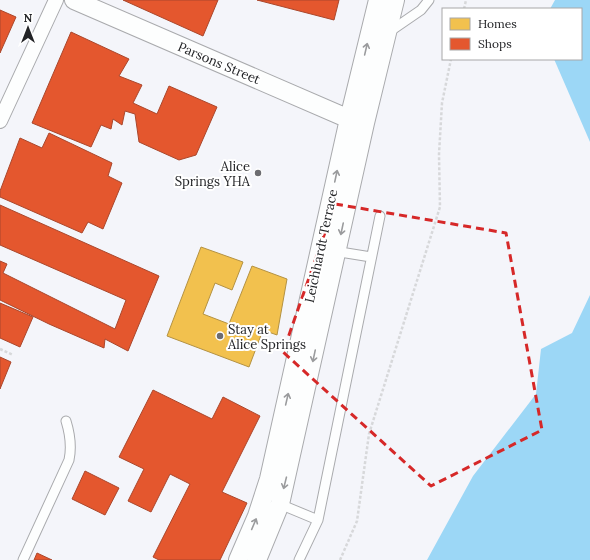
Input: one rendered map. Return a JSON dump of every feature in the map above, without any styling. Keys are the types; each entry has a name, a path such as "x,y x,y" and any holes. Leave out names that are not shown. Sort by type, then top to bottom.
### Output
{"street":[{"path":"0,121 56,0"},
{"name":"Parsons Street","path":"74,0 357,121"},
{"name":"Leichhardt Terrace","path":"257,560 280,504 329,250 357,121 378,0"},
{"name":"Leichhardt Terrace","path":"357,121 387,34 395,0"},
{"name":"Leichhardt Terrace","path":"238,560 257,516 269,479 329,250"}],"lane":[{"path":"387,34 421,10 429,0"},
{"path":"299,560 318,520 380,216"},
{"path":"329,250 371,257"},
{"path":"23,560 69,460 71,451 70,434 66,421"},
{"path":"263,497 318,520"}],"path":[{"path":"340,560 357,521 368,434 440,206 439,154 442,103 451,60"},
{"path":"0,349 13,355"}],"highlighted area":[{"path":"335,204 506,233 542,430 431,486 283,352"}],"water":[{"path":"555,0 590,0 590,142 554,60 582,60 582,8 551,8"},
{"path":"590,295 590,560 427,560 473,476 536,394 541,349 572,333"}],"building: Homes":[{"path":"201,247 243,262 232,290 215,283 203,314 229,324 252,266 287,279 277,335 263,330 249,367 167,336"}],"building: Shops":[{"path":"123,0 218,0 203,36"},
{"path":"257,0 339,0 334,20"},
{"path":"0,10 16,17 0,53"},
{"path":"71,32 129,59 119,76 142,85 133,103 157,114 169,86 217,107 196,155 179,160 139,142 135,114 125,111 122,125 113,119 111,129 101,125 91,147 32,123"},
{"path":"49,133 112,163 108,176 122,183 103,229 88,222 82,233 0,197 0,191 20,138 42,148"},
{"path":"0,205 159,276 128,351 105,339 104,348 49,324 0,300 0,261 7,264 3,273 115,329 126,300 0,245"},
{"path":"0,303 33,317 20,347 0,338"},
{"path":"0,357 11,362 0,389"},
{"path":"153,390 212,419 223,397 260,416 222,492 247,503 220,560 159,560 153,557 190,484 170,474 151,512 128,501 144,469 119,457"},
{"path":"85,471 119,488 105,515 72,499"},
{"path":"37,553 52,560 34,560"}],"place":[{"name":"Alice Springs YHA","path":"258,173"},
{"name":"Stay at Alice Springs","path":"220,336"}]}
